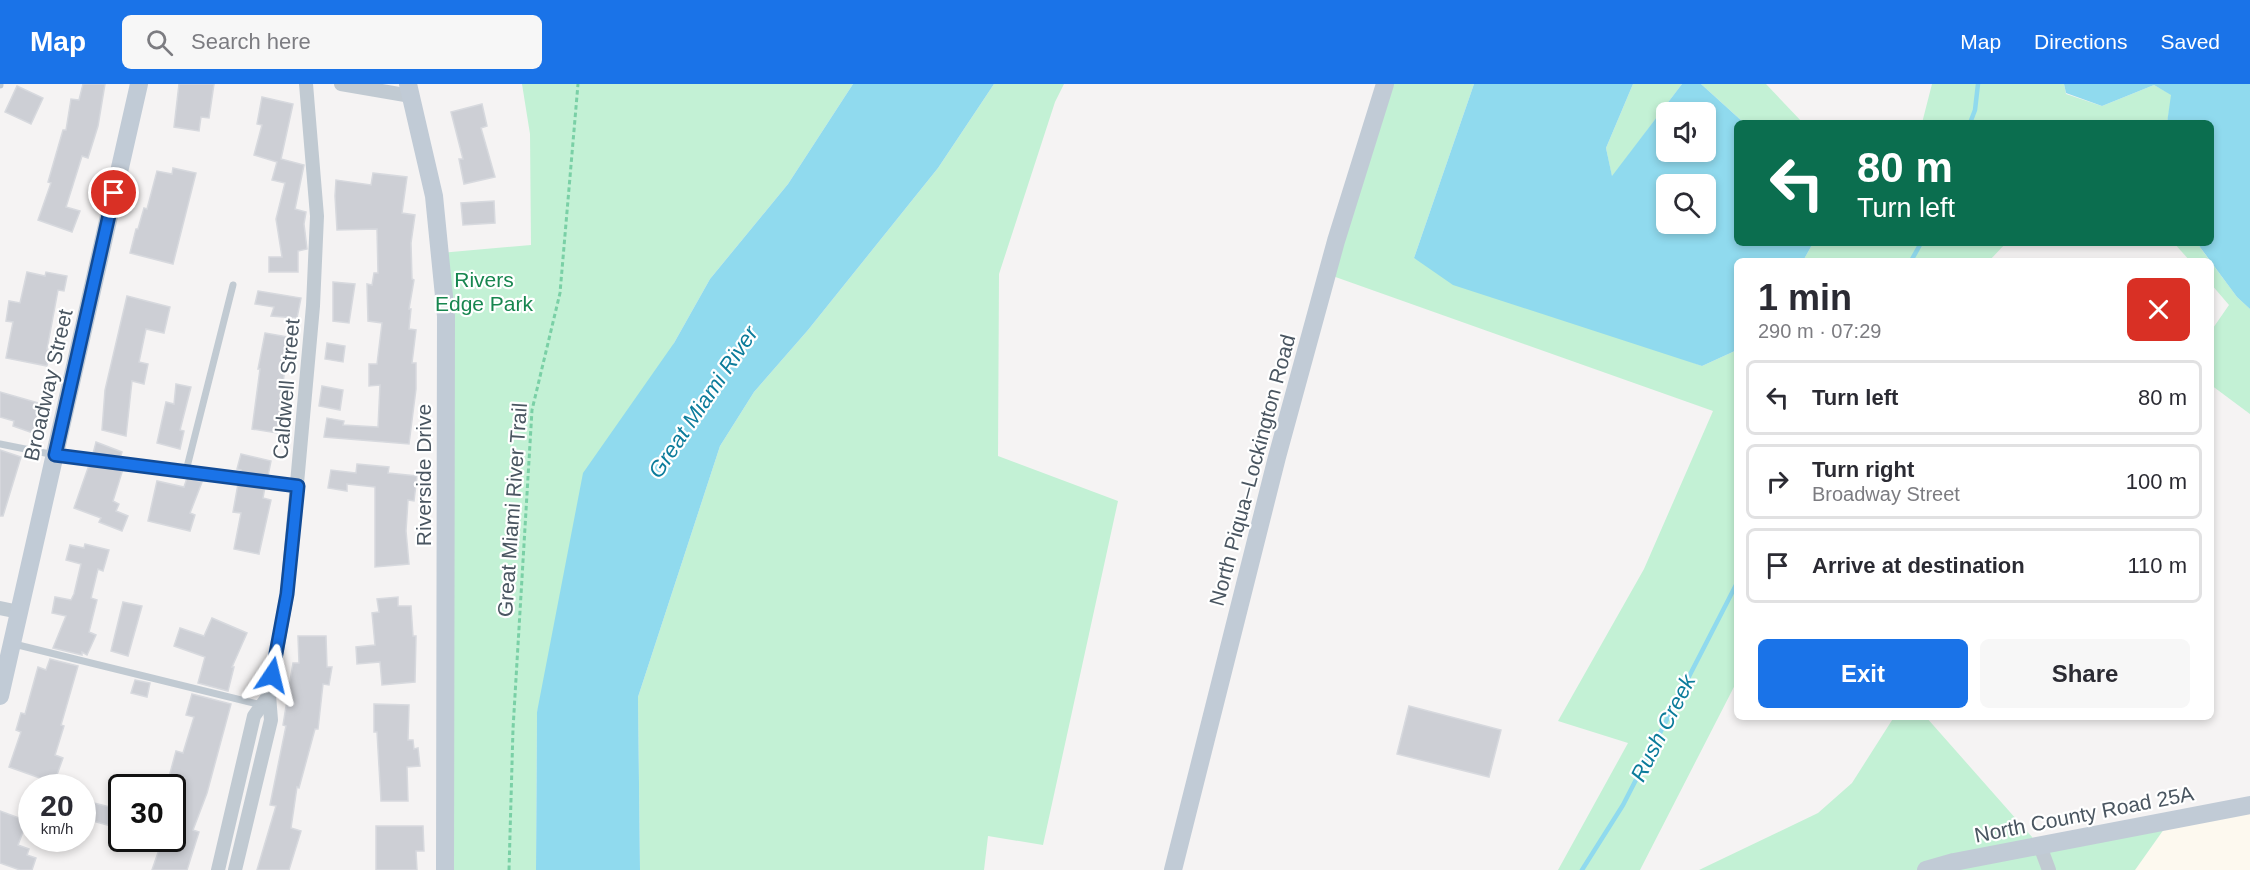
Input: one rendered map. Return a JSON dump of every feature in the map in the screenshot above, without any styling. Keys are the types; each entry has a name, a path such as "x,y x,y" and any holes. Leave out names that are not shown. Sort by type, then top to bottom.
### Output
{"street":[{"name":"Broadway Street","path":"0,696 139,84"},
{"name":"Caldwell Street","path":"218,870 255,716 265,700 287,594 314,306 317,216 306,84"},
{"path":"341,84 409,90"},
{"name":"North Piqua–Lockington Road","path":"1173,870 1277,457 1336,241 1384,84"},
{"name":"Riverside Drive","path":"409,90 434,196 446,316 445,870"},
{"path":"0,608 19,612"},
{"name":"Caldwell Street","path":"235,870 271,720 265,700"},
{"name":"North County Road 25A","path":"1926,870 2250,805"},
{"path":"228,831 243,834"},
{"path":"2040,846 2049,870"}],"lane":[{"path":"186,471 233,285"},
{"path":"0,444 55,455 298,486"},
{"path":"12,643 265,700"}],"path":[{"name":"Great Miami River Trail","path":"509,870 513,729 532,410 560,293 578,84"}],"shaded area":[{"path":"2250,805 2250,870 2135,870 2169,822"}],"green space":[{"name":"Rivers Edge Park","path":"522,84 853,84 788,184 710,279 674,343 537,712 536,870 445,870 440,253 531,245 530,134"},
{"path":"994,84 1064,84 1055,102 999,274 998,456 1118,501 1043,845 988,836 984,870 640,870 638,697 720,446 754,392 808,330 938,168"},
{"path":"1385,84 1474,84 1414,258 1702,366 1734,351 1734,687 1640,870 1558,870 1628,743 1558,721 1644,569 1713,411 1327,274"},
{"path":"1633,84 1682,84 1668,102 1656,102 1656,119 1612,177 1606,148"},
{"path":"1701,84 1766,84 1800,120 1741,120"},
{"path":"1932,84 2064,84 2066,94 2102,106 2154,85 2172,95 2168,120 1923,120"},
{"path":"1811,246 2003,246 1992,258 1805,258"},
{"path":"2177,246 2199,246 2208,258 2187,258"},
{"path":"2214,266 2237,297 2250,309 2250,414 2214,387 2214,327 2229,305 2214,288"},
{"path":"1892,720 1929,720 2040,846 2169,822 2135,870 1699,870 1818,813 1852,783"}],"water":[{"name":"Great Miami River","path":"853,84 994,84 938,168 808,330 754,392 720,446 638,697 640,870 536,870 537,712 583,473 674,343 710,279 788,184"},
{"path":"1474,84 1633,84 1606,148 1612,176 1656,118 1656,162 1716,162 1716,102 1668,102 1682,84 1701,84 1741,120 1734,120 1734,246 1811,246 1805,258 1734,258 1734,351 1702,366 1453,285 1414,258"},
{"path":"2064,84 2250,84 2250,309 2237,297 2214,266 2214,258 2208,258 2199,246 2214,246 2214,120 2167,120 2171,95 2154,85 2102,106 2066,93"}],"building":[{"path":"83,84 105,84 98,126 88,158 82,156 66,207 80,211 72,232 38,220 51,183 48,182 63,130 66,130 71,99 79,100"},
{"path":"179,84 214,84 209,118 201,117 199,131 174,127"},
{"path":"17,86 43,98 31,124 5,112"},
{"path":"262,97 293,104 281,159 304,165 295,209 306,212 304,224 307,249 298,251 298,272 269,272 269,257 282,257 276,219 285,183 272,180 277,162 254,155 262,125 257,124"},
{"path":"482,104 487,126 481,128 495,177 464,184 459,159 463,159 451,112"},
{"path":"173,168 196,173 173,264 130,253 144,208 147,209 157,171 172,174"},
{"path":"373,173 407,177 402,213 415,215 411,243 412,279 414,280 409,309 411,309 409,329 416,330 412,363 416,363 416,389 409,444 324,437 327,418 344,421 343,425 378,427 380,385 369,386 369,364 377,364 382,323 368,321 367,284 372,285 374,273 378,273 377,229 337,230 335,196 336,180 371,185"},
{"path":"494,201 495,223 463,225 461,203"},
{"path":"27,272 45,276 46,272 67,276 64,291 58,290 47,349 50,350 47,366 6,358 13,322 6,321 9,301 20,303"},
{"path":"333,282 355,284 349,323 333,321"},
{"path":"258,291 301,298 297,318 271,316 274,307 255,304"},
{"path":"127,296 170,307 164,333 146,329 139,362 148,364 144,384 132,381 126,436 102,430 105,390"},
{"path":"265,333 294,338 286,359 277,433 252,429 260,369 258,369"},
{"path":"327,343 345,346 343,362 325,359"},
{"path":"176,384 191,387 180,430 184,431 180,449 157,443 166,402 174,404"},
{"path":"322,386 343,390 340,410 319,406"},
{"path":"0,392 42,404 33,433 13,426 14,421 0,417"},
{"path":"96,442 122,452 120,458 93,454"},
{"path":"0,450 21,457 3,516 0,516"},
{"path":"241,454 271,461 268,476 240,473 241,470 237,469"},
{"path":"357,464 389,467 388,473 417,476 414,501 408,500 406,531 409,564 375,567 375,487 347,484 347,491 328,488 331,470 356,473"},
{"path":"89,465 123,469 113,501 119,504 116,511 128,516 122,531 99,522 101,518 74,508"},
{"path":"187,478 202,482 190,513 195,515 190,531 148,521 157,481 184,487"},
{"path":"238,484 265,487 263,498 271,500 259,554 234,549 241,513 233,512"},
{"path":"85,544 109,550 103,571 98,569 91,598 97,600 89,632 96,635 87,655 82,652 82,655 53,648 66,616 52,613 55,597 71,600 74,594 81,564 66,560 70,545 84,548"},
{"path":"398,597 398,606 411,606 413,636 416,636 415,682 382,685 380,662 357,664 356,647 375,645 372,613 379,612 377,599"},
{"path":"123,602 142,606 128,656 111,651"},
{"path":"212,618 247,633 232,667 234,667 228,691 198,683 205,657 174,646 180,628 204,636"},
{"path":"298,636 326,636 327,667 332,667 329,685 323,684 318,729 315,729 299,788 297,787 291,828 301,831 289,870 257,870 276,806 270,805 286,726 283,725 293,663 299,663"},
{"path":"50,659 78,666 55,755 63,758 57,774 29,774 9,767 21,732 16,730 21,713 25,714 38,667 46,670"},
{"path":"135,680 150,683 147,697 131,693"},
{"path":"192,694 231,704 207,793 193,830 199,832 187,870 152,870 158,852 186,852 186,774 170,774 176,751 183,753 194,717 186,715"},
{"path":"374,704 409,705 408,740 413,740 414,749 418,748 420,766 407,767 408,801 381,801 377,732 374,732"},
{"path":"1409,706 1501,730 1489,777 1397,754"},
{"path":"96,804 108,806 108,825 96,822"},
{"path":"0,811 18,818 18,852 28,852 27,855 36,858 32,870 20,870 0,863"},
{"path":"376,826 423,826 424,851 416,851 417,870 376,870"}],"waterway":[{"name":"Rush Creek","path":"1971,120 1975,110 1978,84"},
{"name":"Rush Creek","path":"1913,258 1919,246"},
{"name":"Rush Creek","path":"1582,870 1623,805 1734,589"}],"route":[{"path":"114,193 55,455 298,486 287,594 272,675"}]}
